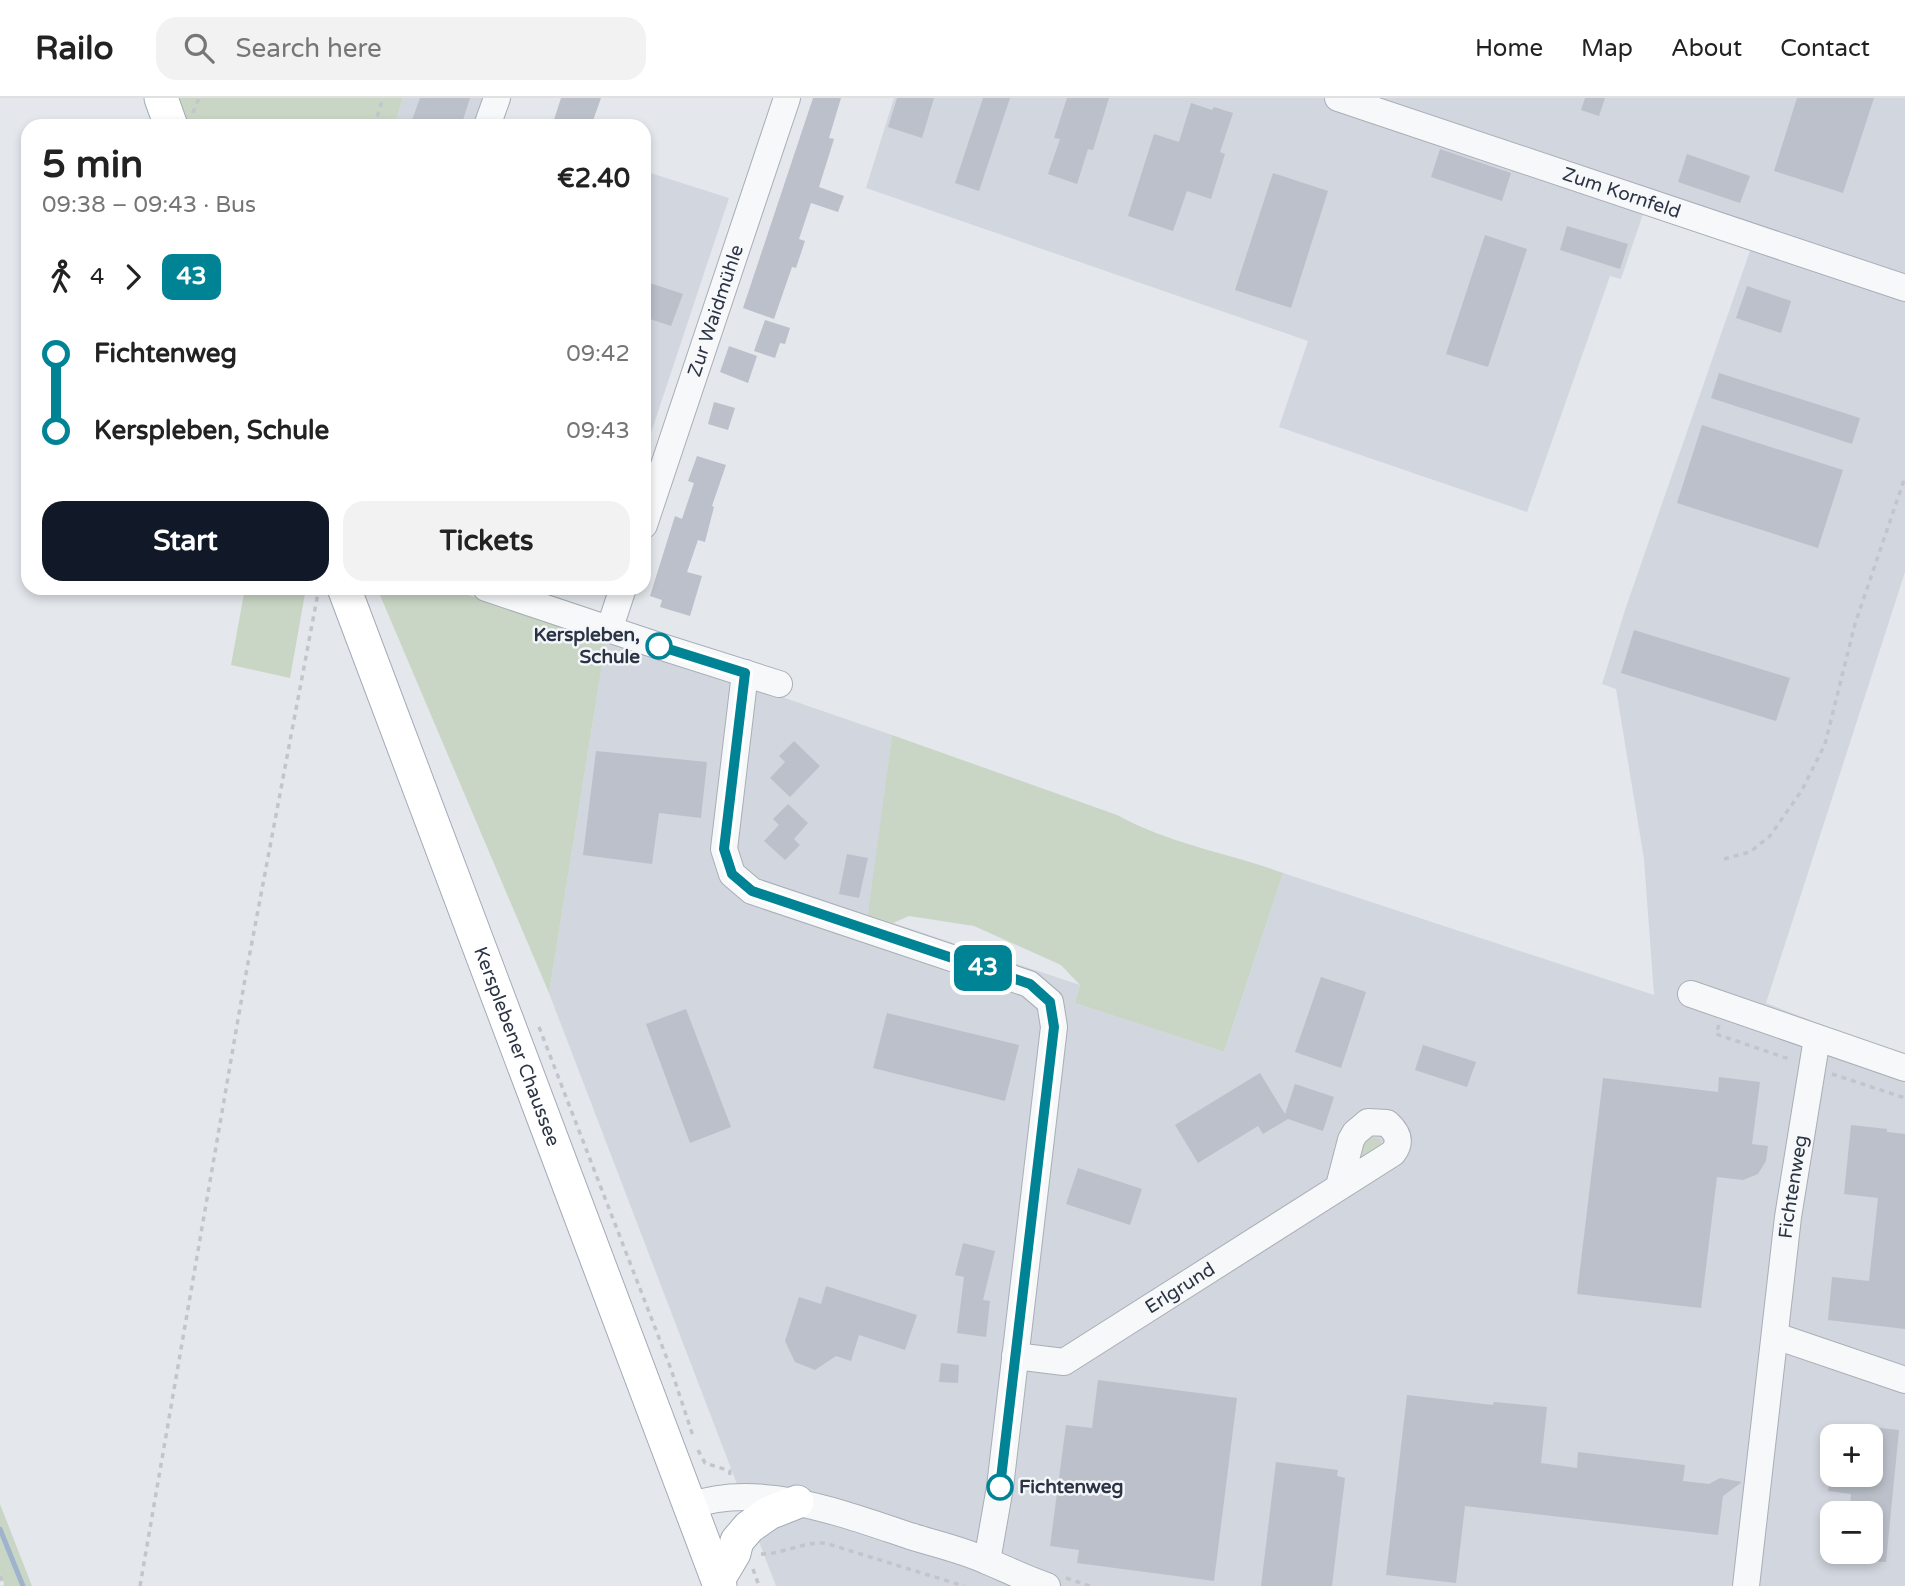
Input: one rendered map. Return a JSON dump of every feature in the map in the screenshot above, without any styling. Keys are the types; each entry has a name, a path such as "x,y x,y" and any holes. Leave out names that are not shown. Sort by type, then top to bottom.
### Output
{"main road":[{"path":"160,98 168,119"},
{"name":"Kersplebener Chaussee","path":"347,595 719,1583"},
{"path":"719,1583 737,1541 749,1527 769,1513 797,1502"}],"street":[{"path":"489,119 496,98"},
{"name":"Zur Waidmühle","path":"651,504 787,98"},
{"name":"Zum Kornfeld","path":"1338,98 1905,288"},
{"path":"609,630 621,595"},
{"path":"542,597 609,630 779,684"},
{"path":"745,673 724,849 732,874 752,891 1030,984 1050,1002 1054,1027 1000,1487 987,1561"},
{"path":"1691,994 1905,1068"},
{"name":"Fichtenweg","path":"1746,1586 1788,1217 1817,1038"},
{"name":"Erlgrund","path":"1014,1356 1065,1362 1339,1186"},
{"path":"1776,1336 1905,1380"},
{"path":"690,1506 704,1501 771,1498 825,1508 987,1561 1047,1586"}],"path":[{"path":"376,119 383,98"},
{"path":"1724,859 1750,852 1770,836 1801,790 1825,744 1855,624 1905,477"},
{"path":"140,1586 245,979 318,595"},
{"path":"536,1018 671,1369 695,1446 705,1463 730,1471 727,1499"},
{"path":"759,1554 777,1554 810,1543 825,1543 964,1586"},
{"path":"0,1576 4,1586"}],"shaded area":[{"path":"403,98 487,98 480,119 396,119"},
{"path":"894,98 1905,98 1905,572 1766,1003 1905,1057 1905,1586 776,1586 549,993 606,640 788,676 782,697 892,735 869,915 1080,985 1075,1003 1224,1052 1283,873 1654,995 1644,859 1616,689 1602,684 1625,610 1751,248 1644,211 1621,279 1610,276 1527,512 1279,427 1308,341 866,188"},
{"path":"651,173 729,198 651,433"}],"green space":[{"path":"179,98 403,98 396,119 186,119"},
{"path":"244,595 305,595 290,678 231,665"},
{"path":"380,595 468,595 606,640 549,993"},
{"path":"892,735 1117,815 1158,834 1283,873 1224,1052 1075,1003 1080,985 1061,965 974,926 909,916 893,923 868,915"},
{"path":"1375,1138 1380,1140 1382,1147 1367,1162 1358,1158 1362,1144"},
{"path":"0,1504 32,1586 5,1586 0,1574"}],"building":[{"path":"420,98 470,98 463,119 412,119"},
{"path":"561,98 601,98 594,119 554,119"},
{"path":"813,98 841,98 829,138 834,139 819,187 844,196 838,212 811,203 799,239 805,241 796,268 792,267 774,319 743,308"},
{"path":"897,98 934,98 922,138 888,127"},
{"path":"983,98 1010,98 979,191 955,183"},
{"path":"1067,98 1109,98 1093,150 1088,149 1077,184 1048,174 1060,139 1054,138"},
{"path":"1585,98 1605,98 1599,116 1581,110"},
{"path":"1797,98 1874,98 1843,193 1774,171"},
{"path":"1191,103 1233,113 1220,152 1225,154 1211,199 1187,191 1173,231 1128,216 1154,134 1179,142"},
{"path":"1440,149 1511,173 1502,201 1431,177"},
{"path":"1687,154 1750,176 1740,203 1678,182"},
{"path":"1273,173 1328,191 1291,308 1235,290"},
{"path":"1567,226 1628,244 1620,269 1560,250"},
{"path":"1485,235 1527,249 1488,367 1446,354"},
{"path":"651,283 683,294 671,326 651,319"},
{"path":"1747,286 1791,301 1781,333 1736,318"},
{"path":"765,320 790,328 785,344 780,343 775,358 754,351"},
{"path":"729,346 757,356 748,383 720,372"},
{"path":"1719,373 1860,418 1852,444 1711,398"},
{"path":"714,402 735,408 728,430 708,424"},
{"path":"1702,425 1843,470 1818,548 1677,503"},
{"path":"697,456 726,465 712,506 714,507 705,542 698,540 687,572 702,576 690,616 660,607 662,600 650,596 675,516 682,519 694,483 688,481"},
{"path":"1634,630 1790,678 1776,721 1621,673"},
{"path":"794,741 820,766 790,797 770,778 785,762 779,756"},
{"path":"596,751 707,762 701,818 659,813 652,864 583,855"},
{"path":"788,804 808,823 794,839 800,845 785,860 764,841 779,825 773,819"},
{"path":"847,854 868,858 859,898 839,894"},
{"path":"1321,977 1366,992 1341,1068 1295,1052"},
{"path":"686,1009 731,1127 690,1143 646,1024"},
{"path":"887,1013 1019,1045 1005,1101 873,1068"},
{"path":"1423,1045 1476,1062 1467,1087 1415,1070"},
{"path":"1260,1073 1285,1114 1295,1084 1334,1097 1323,1131 1288,1119 1263,1134 1258,1126 1198,1163 1175,1125"},
{"path":"1719,1077 1760,1082 1752,1144 1768,1146 1766,1161 1758,1174 1743,1180 1717,1177 1701,1308 1577,1294 1603,1078 1718,1092"},
{"path":"1851,1125 1905,1134 1905,1329 1828,1320 1832,1277 1869,1281 1878,1198 1844,1194"},
{"path":"1078,1168 1142,1189 1130,1225 1066,1204"},
{"path":"963,1243 995,1251 983,1300 990,1301 986,1337 957,1333 964,1277 955,1275"},
{"path":"826,1286 917,1315 905,1350 859,1335 851,1361 836,1356 815,1370 795,1362 785,1341 799,1297 821,1304"},
{"path":"941,1363 959,1365 958,1383 939,1382"},
{"path":"1098,1380 1237,1398 1214,1581 1077,1563 1079,1550 1050,1546 1066,1425 1092,1428"},
{"path":"1407,1395 1493,1405 1494,1402 1547,1407 1541,1463 1577,1468 1578,1452 1685,1465 1683,1481 1709,1484 1720,1478 1742,1482 1723,1496 1718,1535 1465,1506 1456,1583 1386,1575"},
{"path":"1883,1428 1899,1430 1886,1562 1883,1562 1883,1501 1850,1501 1851,1494 1828,1491 1828,1487 1883,1487"},
{"path":"1276,1462 1338,1470 1337,1476 1345,1478 1332,1586 1261,1586"}],"waterway":[{"name":"Erlgrund","path":"0,1529 23,1586"}],"bus line":[{"name":"43","path":"659,646 745,673 724,849 732,874 752,891 1030,984 1050,1002 1054,1027 1000,1487"}],"place":[{"name":"Kerspleben, Schule","path":"659,646"},
{"name":"Fichtenweg","path":"1000,1487"}]}
